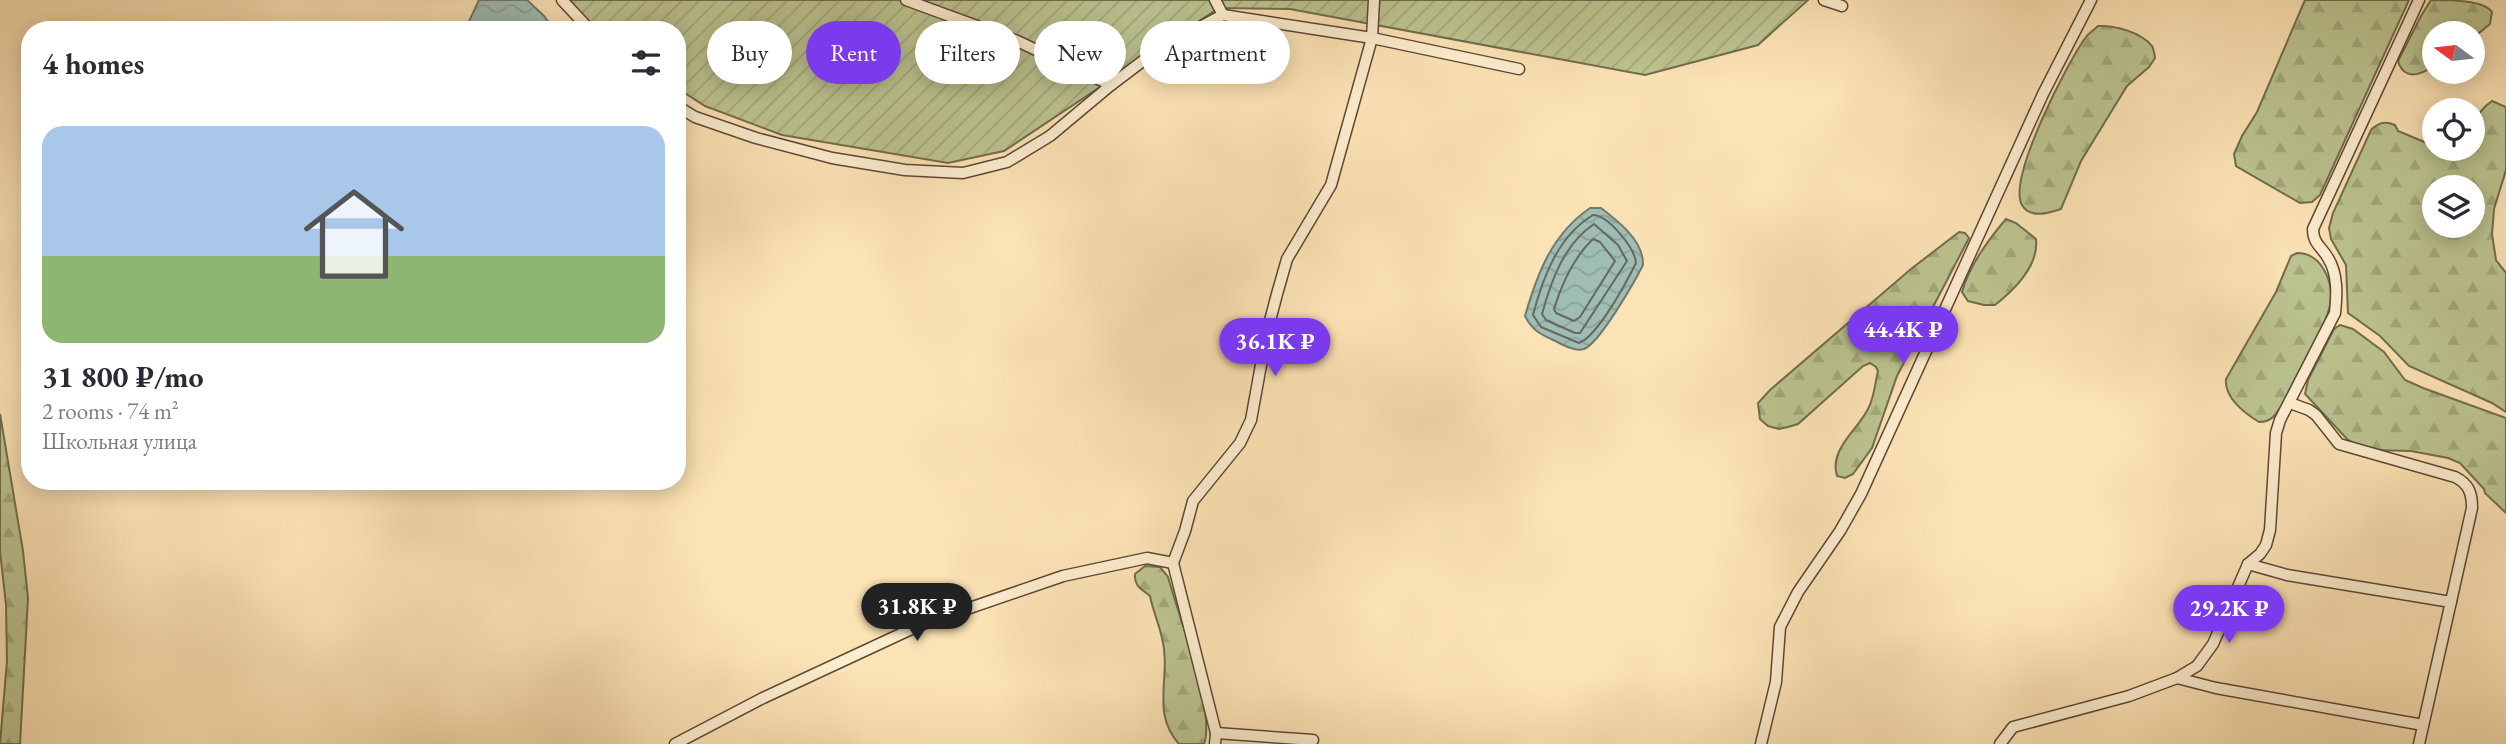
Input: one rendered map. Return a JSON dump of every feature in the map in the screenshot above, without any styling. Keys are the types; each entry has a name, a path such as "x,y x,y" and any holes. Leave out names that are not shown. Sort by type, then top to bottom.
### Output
{"street":[{"path":"562,0 582,21"},
{"path":"906,0 1015,40 1111,85"},
{"path":"1215,0 1223,15"},
{"path":"1313,740 1215,738 1172,563 1193,501 1240,443 1251,420 1267,332 1287,259 1331,185 1372,38 1374,0"},
{"path":"1824,0 1842,6"},
{"path":"1761,744 1776,682 1780,628 1787,611 1861,494 2043,94 2091,0"},
{"path":"2000,744 2013,727 2129,696 2176,678 2197,666 2206,656 2248,564 2266,545 2270,530 2276,433 2280,419 2335,313 2337,298 2334,274 2328,257 2313,239 2313,229 2419,0"},
{"path":"686,112 756,138 832,158 905,170 962,173 1007,162 1050,136 1160,48 1223,15 1372,38 1519,69"},
{"path":"2290,403 2316,415 2339,444 2455,477 2470,491 2472,508 2419,744"},
{"path":"675,744 763,698 920,625 1063,576 1147,558 1172,563"},
{"path":"2248,564 2287,575 2451,602"},
{"path":"2176,678 2216,688 2423,725"}],"green space":[{"path":"568,0 1808,0 1758,45 1645,75 1290,9 1219,8 1199,21 1140,21 1140,61 1126,70 1126,21 1034,21 1034,84 1105,84 1004,151 948,163 782,135 705,106 686,94 686,21 586,21"},
{"path":"2305,0 2409,0 2320,195 2312,202 2300,203 2236,166 2234,154 2257,112"},
{"path":"2431,0 2482,5 2492,12 2490,24 2485,28 2485,21 2422,21 2422,73 2409,74 2398,61"},
{"path":"2098,26 2134,33 2152,46 2155,58 2149,67 2127,86 2081,161 2061,209 2040,214 2030,212 2022,205 2020,191 2031,147 2077,50"},
{"path":"2492,101 2506,107 2506,170 2494,209 2492,234 2496,260 2506,273 2506,412 2492,403 2409,366 2380,336 2348,313 2346,265 2331,239 2329,228 2333,213 2374,127 2382,123 2395,125 2398,131 2422,141 2422,161 2485,161 2485,107"},
{"path":"2006,219 2016,223 2036,239 2034,259 2017,285 1995,305 1968,301 1962,292 1969,273 1986,244"},
{"path":"1959,232 1965,233 1969,238 1897,376 1872,448 1853,474 1845,478 1837,476 1837,457 1872,400 1878,371 1870,363 1863,366 1798,424 1779,429 1768,426 1760,419 1758,403 1770,390 1911,269"},
{"path":"2297,253 2313,258 2324,270 2330,287 2330,305 2314,345 2287,397 2273,417 2259,422 2241,409 2232,398 2226,386 2226,379 2276,292 2291,256"},
{"path":"2340,325 2353,329 2384,352 2405,380 2506,418 2506,513 2460,463 2411,451 2374,450 2356,445 2347,439 2305,394 2308,380 2334,329"},
{"path":"0,414 23,551 28,598 20,744 0,744 7,661 6,605 0,551"},
{"path":"1145,566 1160,567 1168,577 1201,687 1206,729 1204,744 1179,744 1170,732 1164,706 1165,666 1162,638 1150,596 1139,587 1135,578 1135,574"}],"water":[{"path":"479,0 527,0 548,21 469,21"},
{"path":"1590,208 1601,208 1629,232 1639,248 1643,265 1616,311 1591,345 1576,349 1540,333 1530,325 1525,316 1548,256 1566,230"}]}
